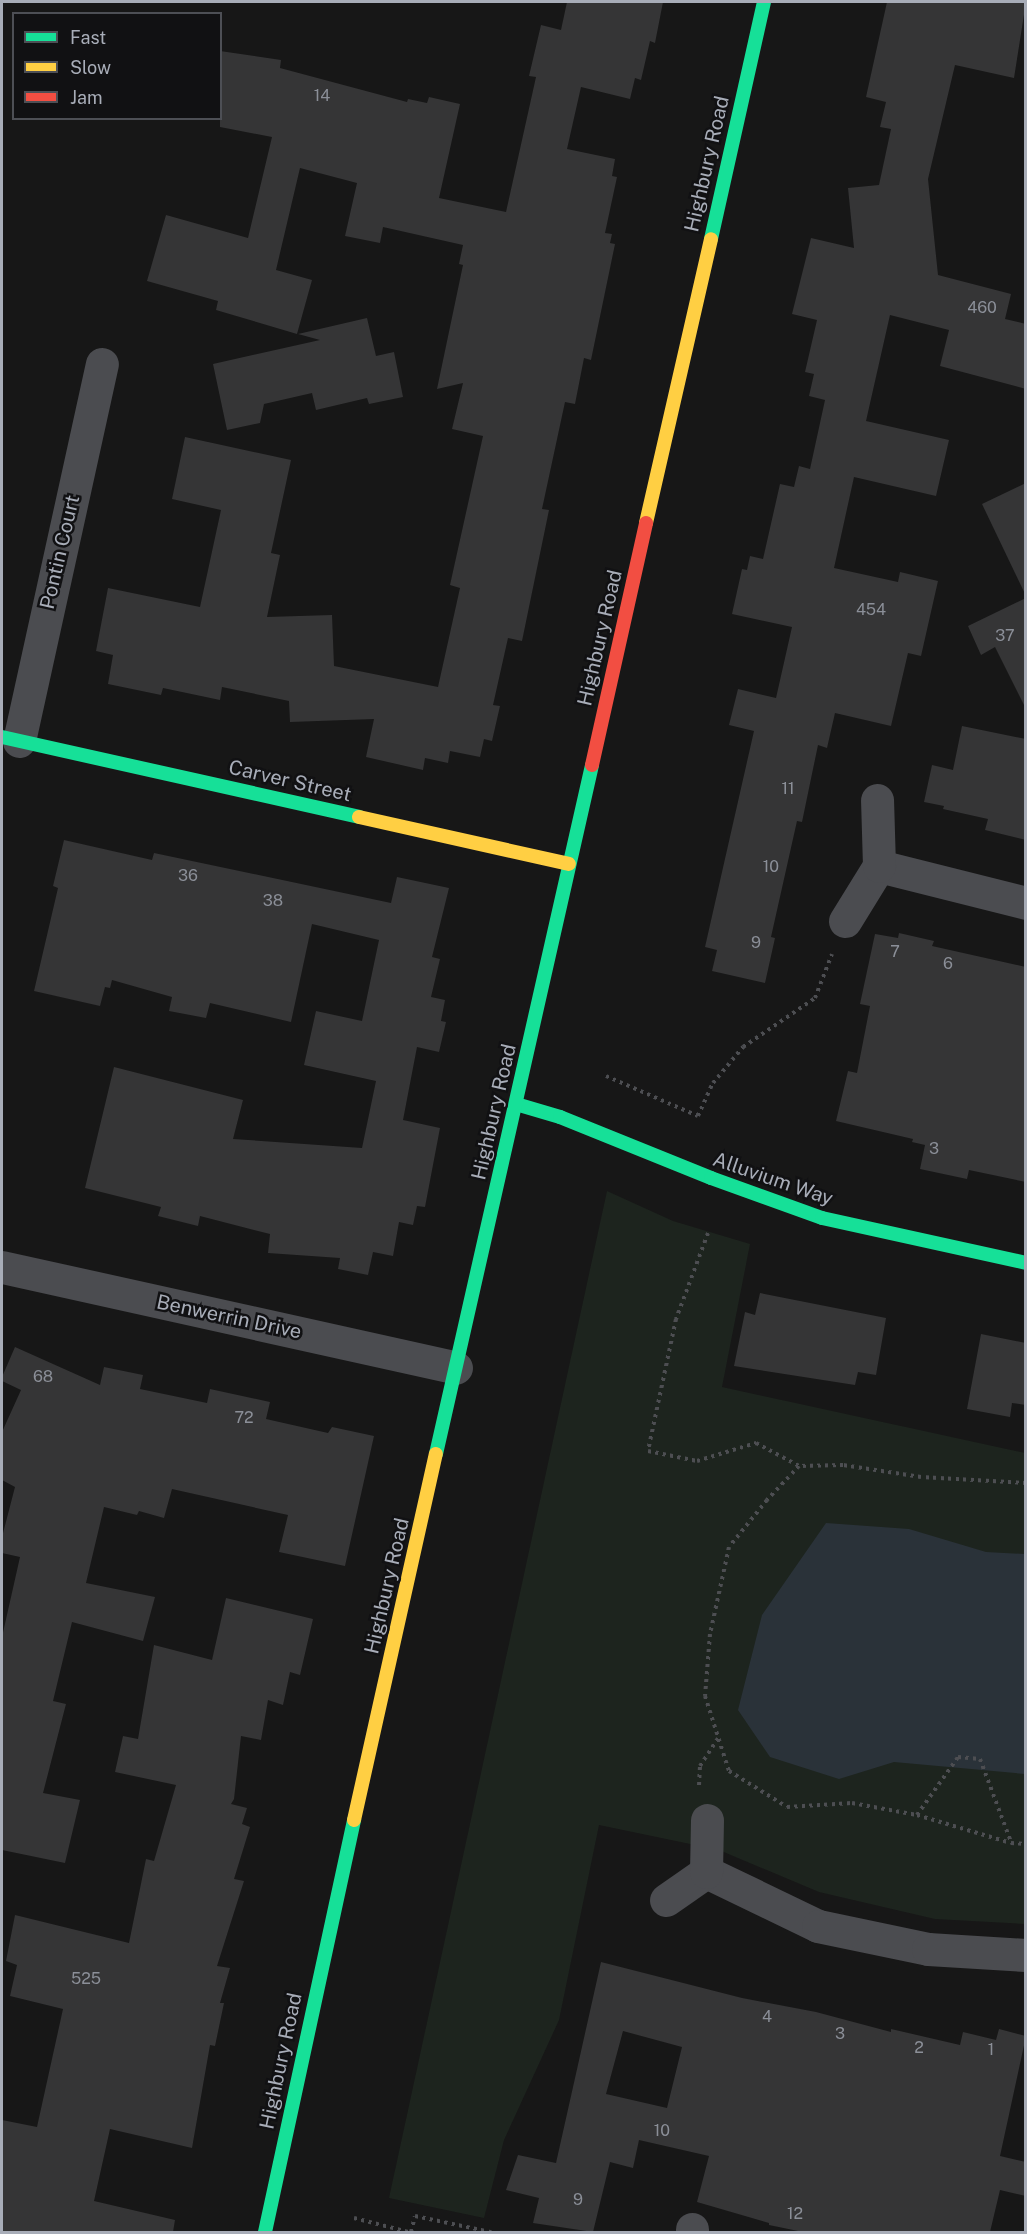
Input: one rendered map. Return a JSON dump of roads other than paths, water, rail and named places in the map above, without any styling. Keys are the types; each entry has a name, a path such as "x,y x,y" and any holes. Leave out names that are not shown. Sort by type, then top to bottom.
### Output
{"main road":[{"name":"Highbury Road","path":"265,2232 318,1980 764,2"},
{"name":"Carver Street","path":"10,739 569,864"},
{"name":"Alluvium Way","path":"516,1104 560,1117 711,1178 822,1218 1026,1263"}],"street":[{"name":"Pontin Court","path":"10,739 102,364"},
{"path":"845,921 879,866 877,800"},
{"path":"879,866 1026,903"},
{"name":"Benwerrin Drive","path":"2,1267 456,1368"},
{"path":"706,1872 707,1820"},
{"path":"666,1900 706,1872"},
{"path":"706,1872 818,1926 928,1949 1026,1955"}]}
